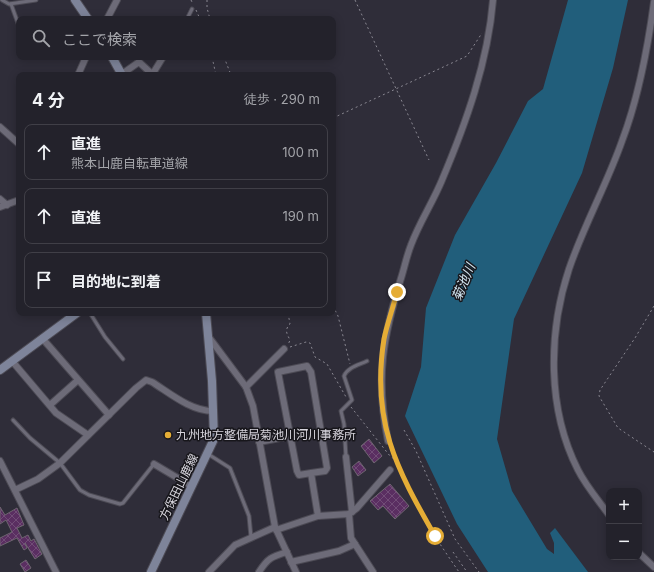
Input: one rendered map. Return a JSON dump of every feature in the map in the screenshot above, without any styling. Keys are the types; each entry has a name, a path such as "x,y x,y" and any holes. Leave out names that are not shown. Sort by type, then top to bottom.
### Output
{"main road":[{"path":"75,0 86,16"},
{"path":"114,60 120,72"},
{"path":"0,370 74,316"},
{"name":"方保田山鹿線","path":"151,572 214,439 206,316"}],"street":[{"path":"108,16 117,0"},
{"path":"388,441 381,398 381,373 384,339 410,246 443,179 483,66 491,24 493,0"},
{"path":"606,511 582,478 568,446 558,410 555,382 555,347 559,310 570,268 608,179 629,120 645,52 654,2"},
{"path":"79,72 85,60"},
{"path":"154,72 161,60"},
{"path":"125,72 139,62 149,72"},
{"path":"0,127 16,141"},
{"path":"0,199 7,205"},
{"path":"0,207 16,201"},
{"path":"208,336 246,387 253,406 276,528 296,572"},
{"path":"42,338 109,415"},
{"path":"246,387 284,350"},
{"path":"12,361 56,413 88,435"},
{"path":"307,366 311,372 327,468 325,471 310,473 299,475 297,471 278,372 307,366"},
{"path":"50,405 78,380"},
{"path":"15,490 38,479 60,463 146,380 203,411 213,411"},
{"path":"259,442 290,436"},
{"path":"346,457 351,538 373,572"},
{"path":"0,461 56,572"},
{"path":"154,464 191,486"},
{"path":"209,572 235,545 251,537 318,516 350,513 357,508 390,470"},
{"path":"310,473 318,516"},
{"path":"291,562 339,551 355,544"},
{"path":"259,572 270,557 286,552"},
{"path":"642,556 654,567"}],"lane":[{"path":"2,0 11,4 36,0"},
{"path":"11,4 16,18"},
{"path":"189,16 194,9"},
{"path":"92,316 105,337 123,359"},
{"path":"346,457 344,424 341,411 352,400 344,376 351,368 367,361"},
{"path":"13,420 30,438 60,463 80,490 89,495 120,504 123,503 154,464"},
{"path":"208,454 230,468 249,516 251,537"}],"path":[{"path":"207,0 206,8 209,16"},
{"path":"355,0 428,160"},
{"path":"194,9 198,16"},
{"path":"336,117 467,56 485,28"},
{"path":"213,60 215,72"},
{"path":"225,60 230,72"},
{"path":"654,306 635,338 600,390 599,396 618,428 654,452"},
{"path":"336,312 351,368"},
{"path":"289,316 290,324 286,332 290,340 288,348 306,342 310,343 315,357 327,364 349,404 394,459"},
{"path":"404,430 416,451 456,539 478,572"},
{"path":"388,441 402,477 431,530 459,572"},
{"path":"453,552 467,572"}],"water":[{"name":"菊池川","path":"568,0 628,0 613,68 582,173 514,319 497,439 512,491 547,549 554,554 554,543 550,533 555,528 588,572 488,572 457,524 405,416 421,367 426,308 455,235 496,163 528,101 543,89"}],"building":[{"path":"369,439 382,456 374,463 361,446"},
{"path":"359,461 366,470 358,476 352,467"},
{"path":"390,484 409,506 395,519 383,506 378,510 370,501"},
{"path":"0,507 5,515 17,508 24,525 17,528 22,538 28,535 31,541 34,539 42,554 35,559 25,543 27,548 24,550 17,538 0,546 0,538 12,532 6,520 0,524"},
{"path":"26,560 31,568 25,572 20,564"}],"place":[{"name":"九州地方整備局菊池川河川事務所","path":"168,435"}],"route":[{"path":"397,292 384,339 381,373 381,398 384,424 394,459 402,477 435,536"}]}
